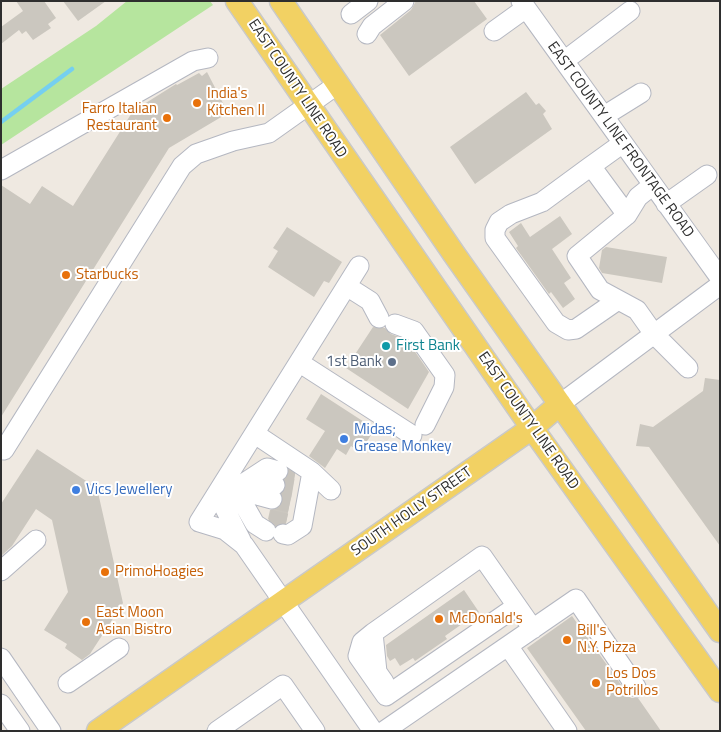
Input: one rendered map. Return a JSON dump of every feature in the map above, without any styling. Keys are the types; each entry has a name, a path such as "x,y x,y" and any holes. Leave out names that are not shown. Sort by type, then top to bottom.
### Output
{"main road":[{"name":"EAST COUNTY LINE ROAD","path":"237,1 532,428 720,691"},
{"path":"281,1 720,631"},
{"name":"SOUTH HOLLY STREET","path":"98,731 532,428 560,404"}],"street":[{"path":"351,14 368,1"},
{"path":"367,34 372,26 404,1"},
{"path":"494,31 524,4"},
{"name":"EAST COUNTY LINE FRONTAGE ROAD","path":"524,4 720,278"},
{"path":"564,61 630,11"},
{"path":"1,170 193,61 208,58"},
{"path":"1,448 4,450 182,166 196,154 233,141 268,133 338,84"},
{"path":"604,116 641,93"},
{"path":"618,300 576,329 568,330 556,323 495,238 495,230 499,222 511,214 542,202 623,143"},
{"path":"591,166 627,215"},
{"path":"666,204 706,175"},
{"path":"653,186 638,197 627,215 576,256 600,290 636,310 654,334 688,368"},
{"path":"359,266 348,287 255,434 224,507 244,545 373,731"},
{"name":"SOUTH HOLLY STREET","path":"560,404 720,285"},
{"path":"300,363 418,430 444,387 445,375 414,331 387,321 370,301 348,287"},
{"path":"232,490 288,535 302,526 295,489 255,434"},
{"path":"244,545 225,530 199,522 232,490 267,468 295,489"},
{"path":"232,490 331,490"},
{"path":"1,571 36,540"},
{"path":"517,606 386,696 358,656 362,642 373,633 482,556 517,606 533,629"},
{"path":"384,731 576,599 636,687"},
{"path":"508,646 567,731"},
{"path":"68,683 119,648"},
{"path":"1,658 51,731"},
{"path":"217,731 283,685 315,731"},
{"path":"1,704 20,731"}],"green space":[{"path":"127,1 210,1 213,5 1,145 1,89 96,26"}],"building":[{"path":"16,1 44,1 56,18 48,24 51,28 33,40 26,31 22,34 19,30 1,44 1,27 23,11"},
{"path":"63,1 106,1 78,21"},
{"path":"416,1 474,1 487,19 409,76 380,35 411,10"},
{"path":"207,72 228,113 169,148 1,417 1,185 30,204 42,186 73,206 133,111 176,84 199,73 202,76"},
{"path":"526,92 536,105 539,103 546,111 543,114 552,129 475,184 450,147"},
{"path":"560,216 572,234 552,249 571,278 564,283 575,299 563,308 551,292 549,294 516,248 518,246 509,232 521,223 530,237"},
{"path":"287,227 342,262 329,283 324,281 314,297 268,267 278,251 273,248"},
{"path":"606,247 667,257 662,283 602,273 599,268 602,250"},
{"name":"First Bank","path":"373,327 385,328 391,334 407,340 429,372 408,409 346,368"},
{"path":"705,378 720,380 720,546 649,447 636,446 640,424 653,427 703,391"},
{"name":"Midas; Grease Monkey","path":"321,394 375,429 360,452 351,446 346,455 337,449 325,468 309,456 325,431 306,419"},
{"path":"37,449 97,488 123,603 90,654 82,660 65,648 67,644 44,630 68,592 52,520 36,509 12,546 1,556 1,504"},
{"path":"289,470 295,474 286,523 276,526 268,519 270,510 280,507 283,502 282,494 286,488 285,480"},
{"path":"464,590 479,612 445,636 447,639 415,661 413,658 400,666 395,658 390,661 387,656 386,645"},
{"path":"572,616 627,693 631,698 638,698 661,731 586,731 527,648"}],"waterway":[{"path":"1,122 72,69"}],"tunnel":[{"path":"278,471 295,474"},
{"path":"275,485 293,488"},
{"path":"272,499 290,503"},
{"path":"269,519 286,523"}],"place":[{"name":"India's Kitchen II","path":"197,103"},
{"name":"Farro Italian Restaurant","path":"167,118"},
{"name":"Starbucks","path":"66,275"},
{"name":"First Bank","path":"386,346"},
{"name":"1st Bank","path":"392,362"},
{"name":"Midas; Grease Monkey","path":"344,439"},
{"name":"Vics Jewellery","path":"76,490"},
{"name":"PrimoHoagies","path":"105,572"},
{"name":"McDonald's","path":"439,619"},
{"name":"East Moon Asian Bistro","path":"86,622"},
{"name":"Bill's N.Y. Pizza","path":"567,640"},
{"name":"Los Dos Potrillos","path":"596,683"}]}
